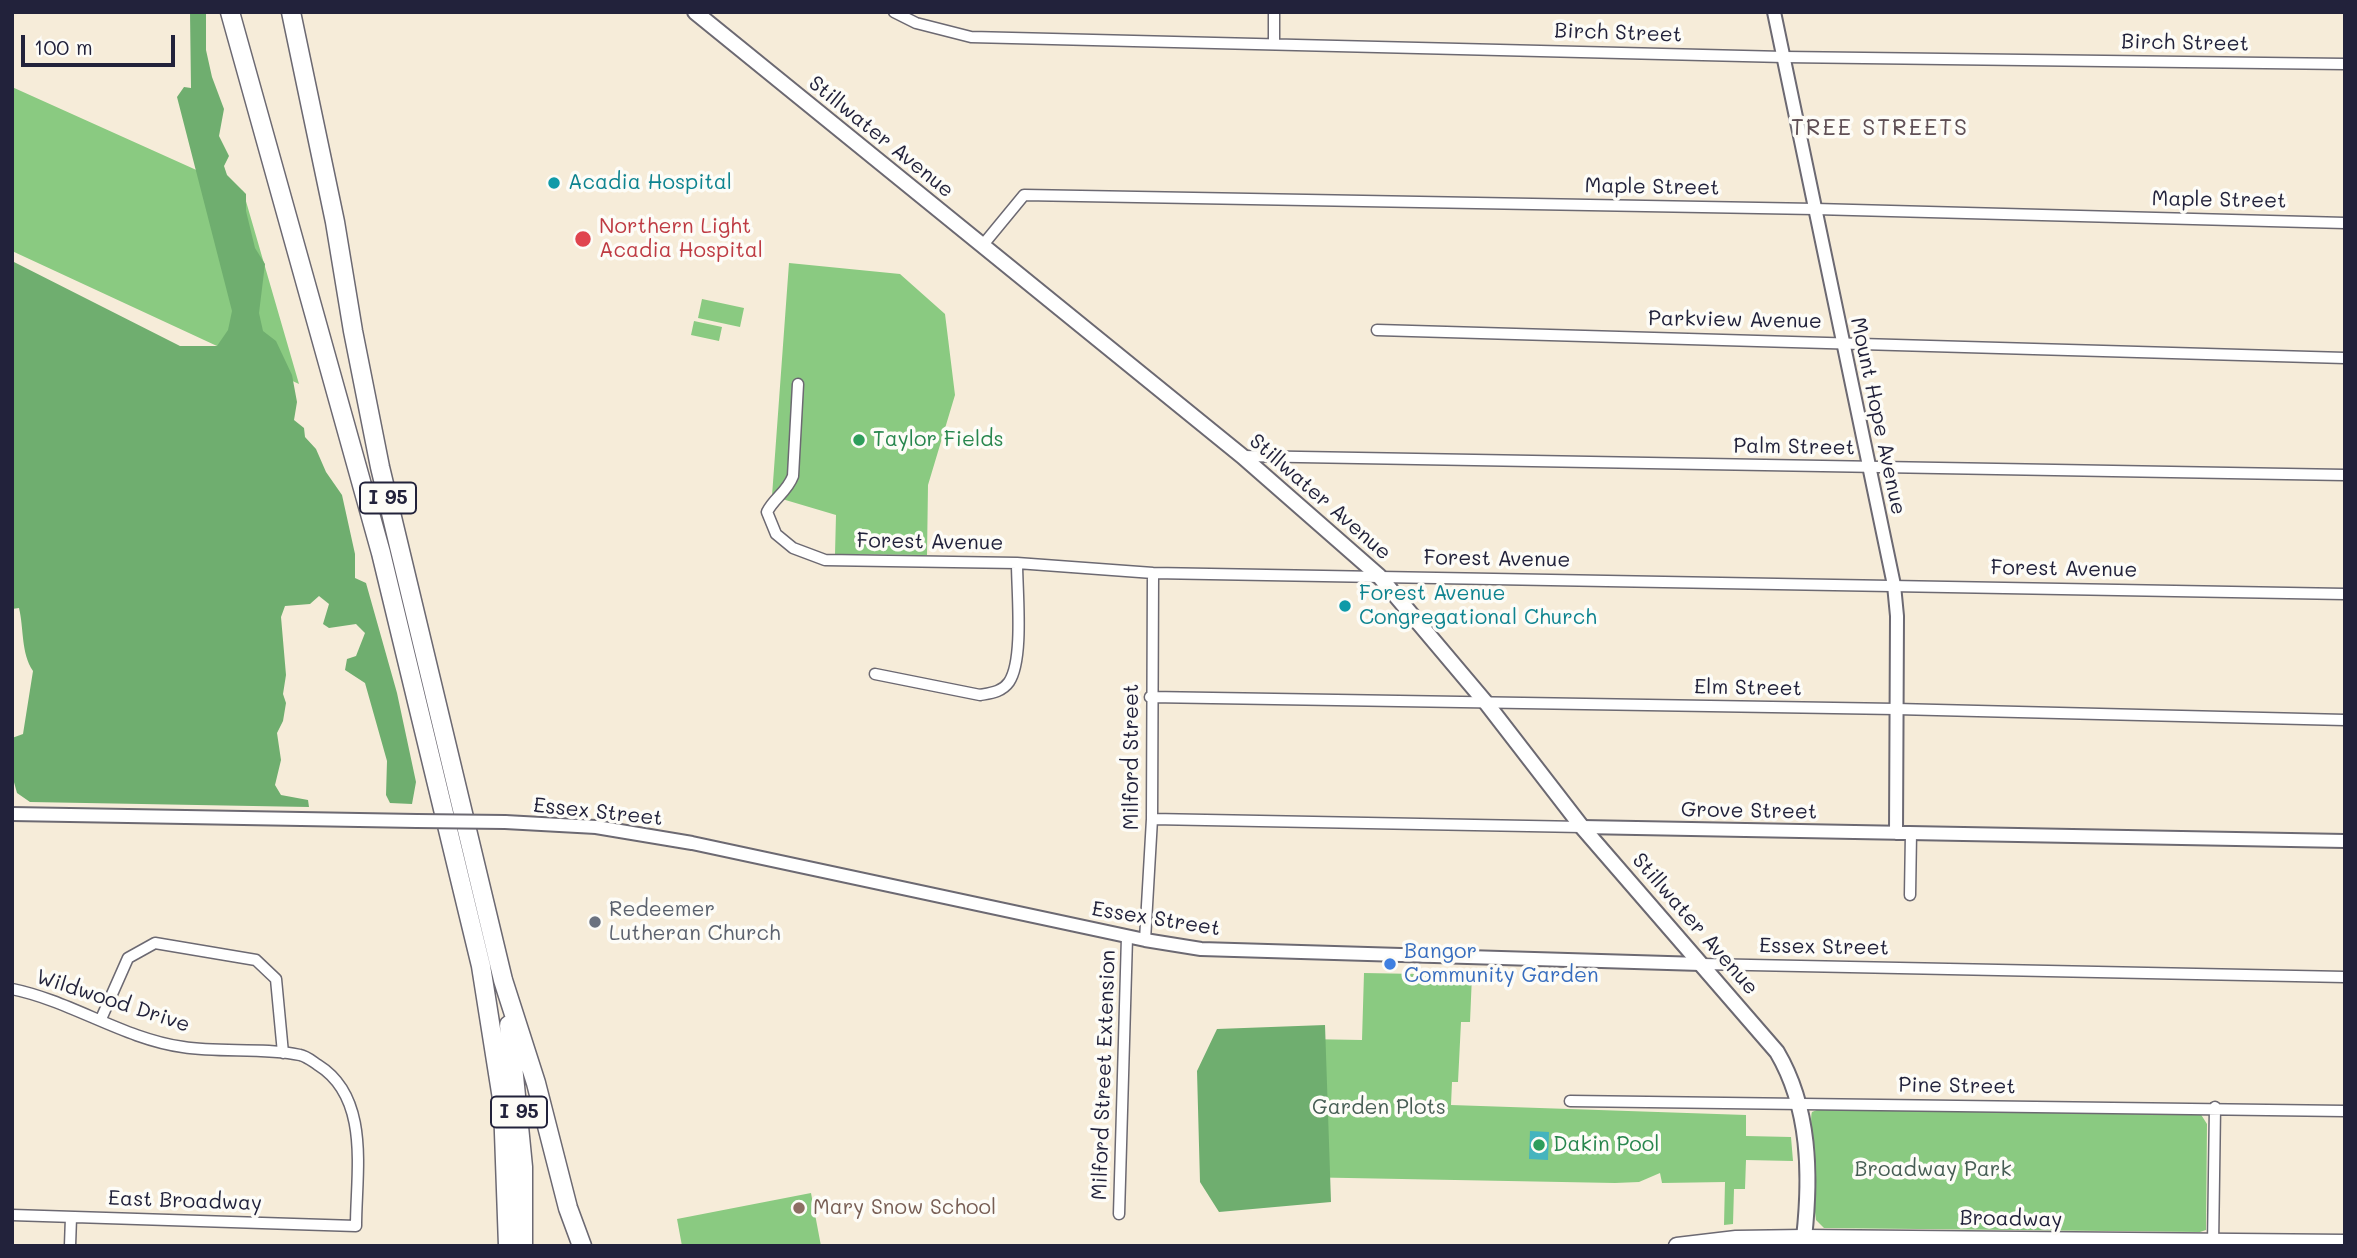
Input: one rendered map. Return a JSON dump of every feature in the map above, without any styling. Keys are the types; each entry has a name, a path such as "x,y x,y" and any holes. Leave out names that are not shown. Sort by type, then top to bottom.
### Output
{"highway":[{"name":"I 95","path":"230,12 377,540 475,941 495,1043 507,1177 508,1246"},
{"name":"I 95","path":"291,12 335,222 380,467 503,980 522,1150 523,1246"},
{"path":"503,980 536,1083 568,1208 582,1246"},
{"path":"495,1246 499,1202 507,1177"}],"main road":[{"name":"Stillwater Avenue","path":"703,15 982,246 1242,456 1379,576 1487,704 1582,827 1776,1052 1787,1069 1799,1103 1806,1141 1803,1242"},
{"name":"Broadway","path":"1677,1246 1736,1242 2345,1243"}],"street":[{"name":"Birch Street","path":"894,12 916,23 971,37 1274,42 1784,57 2345,64"},
{"path":"1274,12 1274,42"},
{"name":"Mount Hope Avenue","path":"1774,12 1894,585 1896,833"},
{"name":"Maple Street","path":"982,246 1024,195 1815,209 2345,223"},
{"name":"Parkview Avenue","path":"1377,330 2345,358"},
{"name":"Forest Avenue","path":"799,384 793,476 788,490 772,501 766,512 776,534 793,548 825,559 1017,563 1153,573 2345,594"},
{"name":"Palm Street","path":"1242,456 2345,475"},
{"path":"875,674 980,695 996,693 1008,684 1016,667 1017,563"},
{"name":"Milford Street","path":"1144,940 1152,819 1150,697 1153,573"},
{"name":"Elm Street","path":"1150,697 1896,709 2345,720"},
{"name":"Essex Street","path":"12,814 505,822 596,827 692,843 1127,937 1201,949 1701,964 2345,977"},
{"name":"Grove Street","path":"1152,819 2345,841"},
{"path":"1910,895 1911,833"},
{"name":"Milford Street Extension","path":"1119,1214 1127,937"},
{"path":"101,1019 117,976 128,958 140,949 155,943 234,954 256,960 276,979 283,1053"},
{"name":"Wildwood Drive","path":"12,989 53,1000 183,1048 302,1055 324,1068 333,1075 350,1100 355,1119 356,1226"},
{"name":"Pine Street","path":"1570,1101 2215,1107 2345,1111"},
{"path":"2213,1244 2215,1107"},
{"name":"East Broadway","path":"12,1215 356,1226"},
{"path":"70,1246 71,1217"}],"green space":[{"path":"190,12 206,12 206,50 212,77 224,109 219,136 229,156 224,166 227,175 246,194 246,211 255,248 265,264 259,313 263,331 276,341 292,375 297,402 294,420 304,428 305,437 316,449 326,472 342,495 355,554 355,578 366,583 397,693 416,782 412,804 390,803 386,795 387,761 365,683 345,670 347,659 356,656 365,633 356,624 329,628 323,624 329,604 319,596 310,604 285,606 281,617 286,675 283,694 286,703 283,721 277,733 281,760 275,785 281,795 308,800 309,807 30,802 17,793 12,775 12,738 23,734 33,671 25,649 19,608 12,609 12,261 180,346 217,346 228,330 232,311 177,97 184,87 191,88"},
{"path":"12,87 243,191 299,384 12,251"},
{"name":"Taylor Fields","path":"789,263 900,274 945,314 955,395 928,485 927,555 835,554 836,515 772,496"},
{"path":"702,299 744,308 740,327 698,318"},
{"path":"694,321 722,327 719,341 691,335"},
{"name":"Garden Plots","path":"1364,973 1472,975 1470,1022 1461,1022 1458,1082 1452,1082 1451,1105 1746,1115 1746,1136 1791,1137 1793,1161 1746,1160 1745,1189 1734,1189 1733,1224 1724,1225 1725,1182 1662,1183 1660,1173 1639,1182 1615,1183 1242,1176 1246,1038 1362,1040"},
{"path":"1325,1025 1331,1202 1219,1212 1200,1182 1197,1071 1217,1029"},
{"name":"Broadway Park","path":"1819,1109 2200,1113 2207,1124 2206,1230 1824,1228 1816,1220 1812,1142 1812,1112"},
{"path":"811,1193 821,1246 682,1246 677,1219"}],"water":[{"name":"Dakin Pool","path":"1530,1131 1549,1132 1548,1160 1529,1159"}],"place":[{"name":"Acadia Hospital","path":"554,183"},
{"name":"Northern Light Acadia Hospital","path":"583,239"},
{"name":"Taylor Fields","path":"859,440"},
{"name":"Forest Avenue Congregational Church","path":"1345,606"},
{"name":"Redeemer Lutheran Church","path":"595,922"},
{"name":"Bangor Community Garden","path":"1390,964"},
{"name":"Dakin Pool","path":"1539,1145"},
{"name":"Mary Snow School","path":"799,1208"}],"district":[{"name":"TREE STREETS","path":"1880,128"}]}
